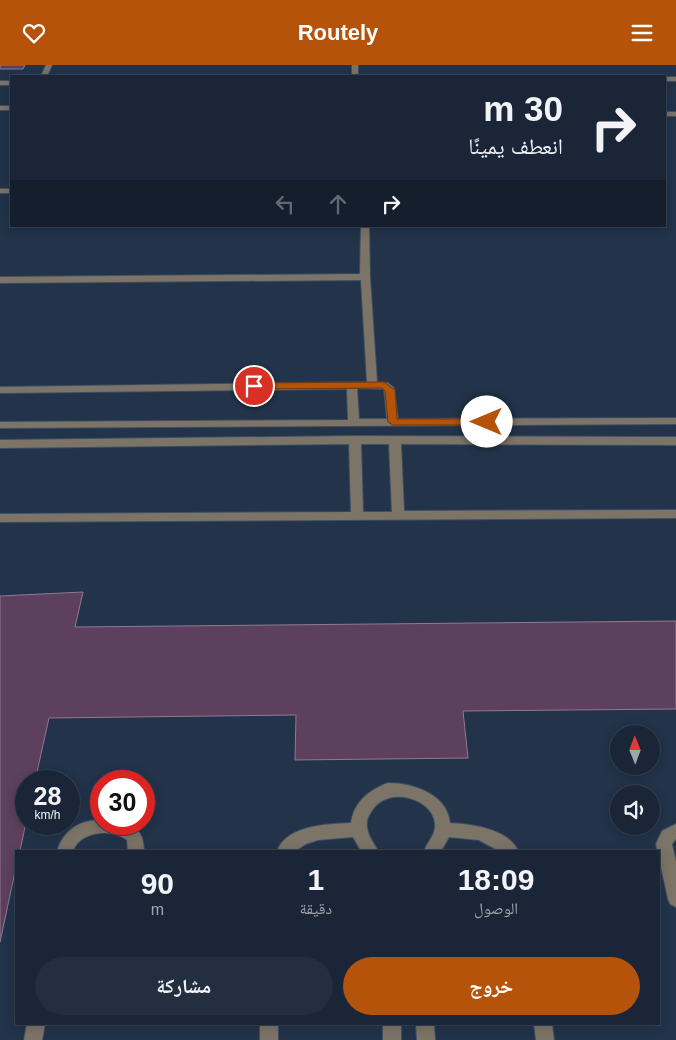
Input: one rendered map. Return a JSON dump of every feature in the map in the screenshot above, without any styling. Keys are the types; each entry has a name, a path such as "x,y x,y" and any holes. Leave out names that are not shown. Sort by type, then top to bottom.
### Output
{"street":[{"path":"365,227 365,277 372,385"},
{"path":"0,280 365,277"},
{"path":"352,385 354,422"},
{"path":"0,390 384,385 389,388 393,422"},
{"path":"0,425 676,421"},
{"path":"355,440 357,515"},
{"path":"0,444 355,440 676,441"},
{"path":"395,441 398,514"},
{"path":"0,518 398,514 676,514"},
{"path":"369,850 358,830 359,818 363,808 370,799 392,789 405,789 418,793 437,808 442,819 443,830 438,844 433,850"},
{"path":"65,850 71,838 76,834 94,828 122,828 127,830 135,837 136,850"},
{"path":"286,850 301,838 314,833 358,830"},
{"path":"443,830 479,832 492,837 509,850"},
{"path":"676,831 668,835 664,844 676,899"},
{"path":"33,1040 36,1025"},
{"path":"269,1025 269,1040"},
{"path":"392,1025 392,1040"},
{"path":"425,1025 426,1040"},
{"path":"543,1025 545,1040"}],"building":[{"path":"0,65 25,65 23,69 0,69"},
{"path":"83,592 75,627 676,621 676,709 463,711 468,758 295,760 296,715 49,718 37,770 15,770 15,835 23,835 20,850 15,850 15,872 0,942 0,596"}],"route":[{"path":"254,386 384,385 390,390 393,422 487,422"}]}
